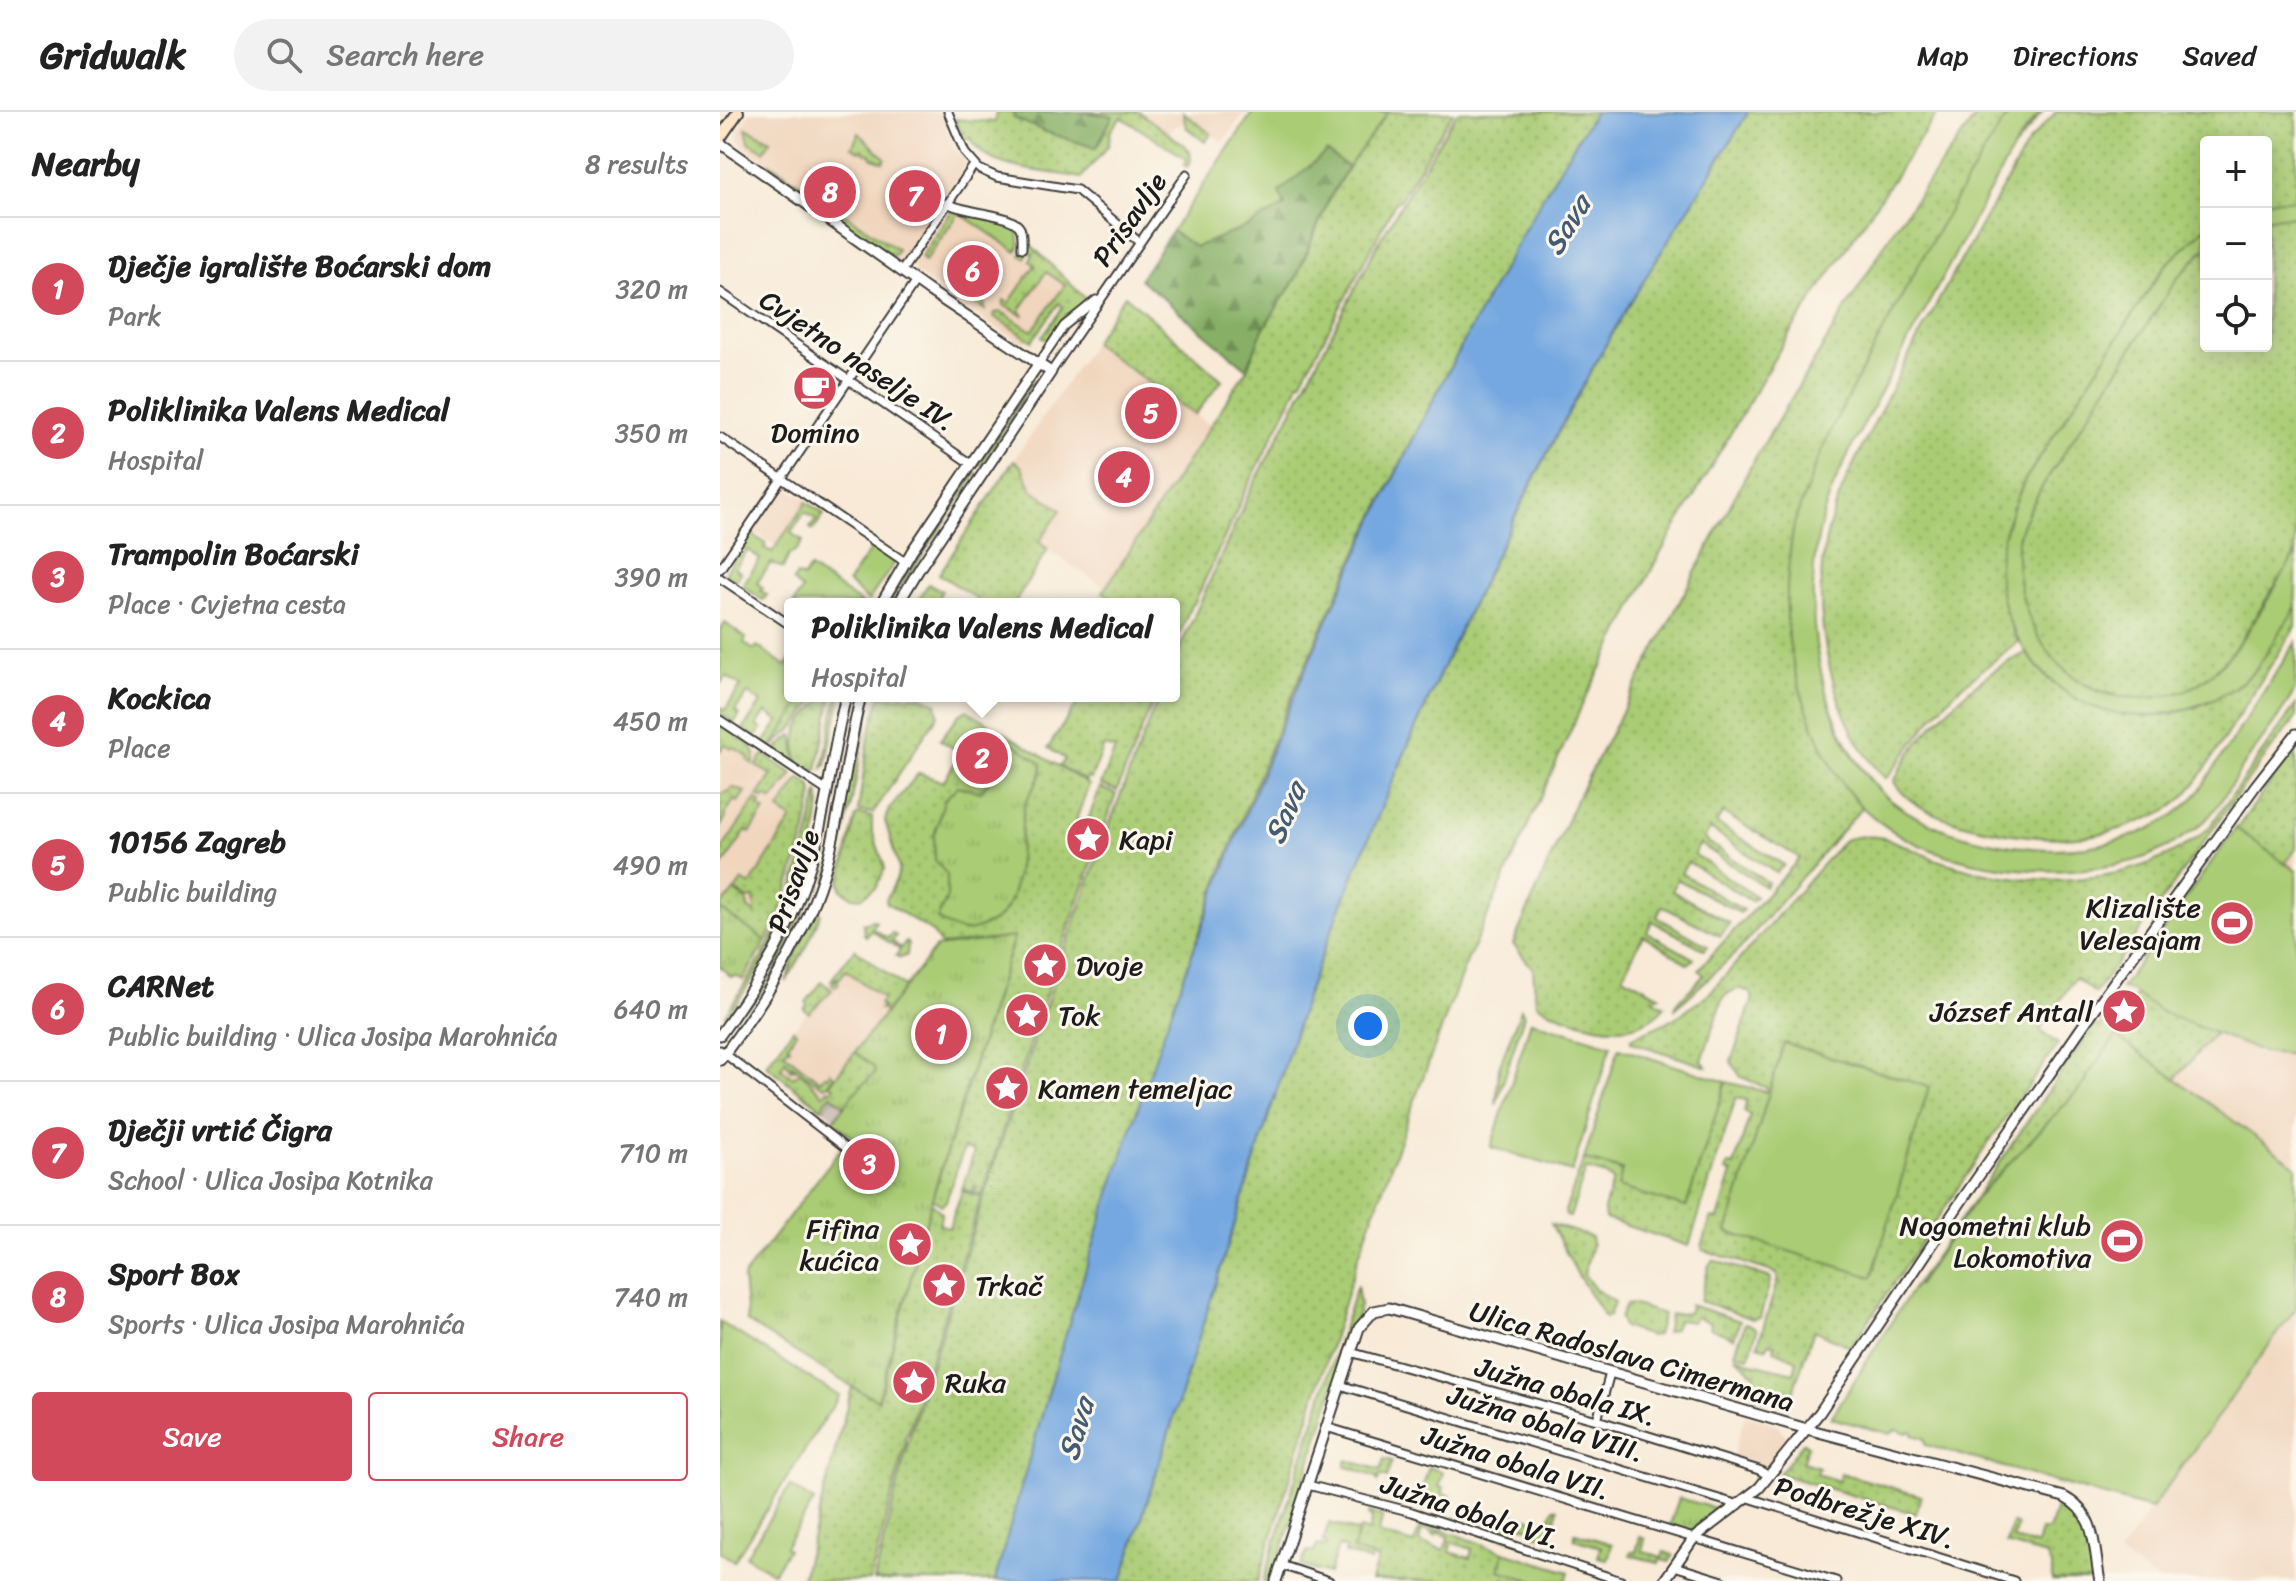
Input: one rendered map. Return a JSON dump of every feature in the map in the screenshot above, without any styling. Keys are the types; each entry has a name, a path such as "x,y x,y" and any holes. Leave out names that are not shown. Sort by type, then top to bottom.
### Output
{"main road":[{"path":"720,140 738,112"}],"street":[{"path":"948,112 965,153 974,165 997,177 1077,190 1139,242"},
{"path":"720,140 884,259 903,269 928,290 1051,372"},
{"path":"903,269 974,165"},
{"name":"Prisavlje","path":"902,598 1106,290 1187,174"},
{"path":"947,203 1014,222 1021,231 1022,248"},
{"path":"884,259 889,267 906,279 916,281"},
{"path":"720,569 916,281"},
{"name":"Prisavlje","path":"884,598 905,562 1069,320 1106,290"},
{"name":"Cvjetno naselje IV.","path":"720,292 971,464"},
{"path":"720,437 905,562"},
{"path":"720,578 784,621"},
{"name":"Prisavlje","path":"720,1035 767,967 792,916 811,863 845,702"},
{"name":"Prisavlje","path":"722,1055 782,970 810,912 834,833 860,702"},
{"path":"720,720 827,791"},
{"path":"1664,1581 1694,1538 1749,1498 1820,1412 2079,1030 2296,734"},
{"path":"722,1055 860,1159"},
{"name":"Ulica Radoslava Cimermana","path":"1276,1581 1350,1352 1363,1321 1374,1311 1389,1308 1807,1429 2067,1499 2084,1513 2092,1529 2100,1581"},
{"name":"Južna obala IX.","path":"1350,1352 1597,1420 1759,1470 1769,1476"},
{"path":"1597,1420 1610,1373"},
{"name":"Južna obala VIII.","path":"1340,1385 1739,1505"},
{"name":"Južna obala VII.","path":"1326,1427 1836,1581"},
{"name":"Južna obala VI.","path":"1308,1485 1412,1512 1621,1581"},
{"name":"Podbrežje XIV.","path":"1749,1498 2014,1581"},
{"path":"1281,1565 1329,1581"},
{"path":"1674,1566 1723,1581"}],"shaded area":[{"path":"750,112 944,112 955,151 964,157 966,165 905,259 897,260 826,212 786,177 743,146 738,139 738,130"},
{"path":"1129,112 1244,112 1223,142 1211,134 1205,142 1184,123 1169,133 1173,137"},
{"path":"949,207 1065,284 1024,343 990,324 914,272 913,262"},
{"path":"1093,343 1210,425 1106,588 1038,543 1061,510 1032,489 1021,466 1014,460"},
{"path":"783,486 808,500 776,546 751,529"},
{"path":"720,727 806,785 760,937 720,909"},
{"name":"Klizalište Velesajam","path":"2296,749 2296,1166 2175,1079 2215,1033 2158,1010 2125,989"},
{"path":"855,949 924,1002 845,1106 831,1095 821,1108 766,1065"},
{"path":"831,1095 845,1106 835,1119 821,1108"},
{"path":"2296,1308 2296,1581 2158,1581 2119,1554"},
{"path":"1745,1415 1776,1424 1789,1439 1771,1468 1733,1457"}],"green space":[{"path":"996,112 1014,112 1014,118 1113,116 1079,112 1139,112 1184,145 1190,152 1191,161 1187,167 1184,165 1187,159 1121,117 1111,130 1108,146 1081,178 1019,168 989,157 970,138 964,140 955,119 995,122"},
{"path":"1014,112 1079,112 1113,116 1096,148 1014,118"},
{"path":"1183,112 1211,134 1205,142 1186,127"},
{"path":"1253,112 1388,112 1348,167 1327,151 1279,192 1285,205 1249,226 1195,247 1172,231"},
{"path":"1388,112 1453,112 1399,201 1396,201 1301,382 1298,382 1180,634 1180,598 1112,598 1103,592 1247,369 1263,329 1296,278 1329,199 1360,148"},
{"path":"1457,112 1595,112 1516,245 1408,447 1320,632 1266,757 1202,925 1148,1084 1044,1412 995,1581 874,1581 910,1435 985,1192 1108,828 1157,702 1180,702 1180,648 1249,494 1381,238"},
{"path":"1748,112 1938,112 1784,342 1656,561 1583,703 1464,968 1408,1118 1358,1258 1258,1581 1122,1581 1309,988 1375,822 1447,658 1566,418 1626,310"},
{"path":"1979,112 2042,112 2011,153 1993,184 1857,436 1827,502 1815,553 1813,625 1827,696 1857,761 1878,789 1739,950 1675,1009 1675,1005 1704,975 1698,970 1800,858 1723,813 1716,823 1784,865 1776,873 1710,829 1704,839 1768,883 1765,887 1700,844 1694,854 1756,897 1751,901 1688,862 1681,873 1743,910 1740,913 1677,879 1672,891 1730,923 1720,936 1662,906 1657,917 1708,946 1705,950 1652,921 1647,932 1694,959 1688,964 1643,935 1623,976 1660,996 1653,999 1665,1006 1645,1022 1621,1028 1595,1026 1548,1011 1536,1003 1533,969 1513,944 1576,800 1754,460 1894,229"},
{"path":"2010,112 2042,112 2023,134 1990,190 1836,480 1822,520 1816,552 1814,624 1827,697 1840,731 1857,762 1877,788 1910,813 1949,831 2012,846 2054,849 2100,845 2122,839 2164,821 2182,808 2198,793 2296,642 2295,689 2279,717 2205,821 2159,851 2133,861 2100,867 2029,870 1992,866 1922,846 1891,830 1864,809 1850,793 1824,750 1796,676 1788,631 1788,580 1793,530 1820,456 1844,403 1921,261"},
{"path":"2056,112 2296,112 2296,200 2272,202 2272,136 2200,136 2200,233 2164,267 2025,480 2015,503 2003,542 2000,578 2003,598 2018,642 1957,690 1885,778 1866,755 1851,728 1830,668 1821,604 1825,544 1854,463 1933,311 2030,140"},
{"path":"746,128 771,140 764,151 749,142"},
{"path":"859,133 885,158 883,162 871,157 871,154 865,154 863,149 861,152 852,147"},
{"path":"1327,151 1348,167 1329,199 1296,278 1263,329 1247,369 1140,279 1172,231 1196,247 1284,206 1279,192"},
{"path":"768,162 898,250 893,257 826,212"},
{"path":"2272,200 2296,200 2296,216 2272,218"},
{"path":"953,209 959,213 925,261 921,257"},
{"path":"964,212 1013,224 1019,238 1017,252 962,215"},
{"path":"2296,216 2294,556 2236,647 2201,682 2176,695 2149,698 2115,695 2089,686 2066,671 2048,652 2023,603 2017,546 2023,523 2043,485 2178,277 2200,253 2200,352 2272,352 2272,218"},
{"path":"2200,233 2200,253 2178,277 2043,485 2020,531 2018,574 2033,627 2047,650 2065,670 2086,685 2111,695 2140,698 2177,693 2191,688 2213,673 2240,643 2296,553 2295,608 2255,670 2225,693 2181,710 2136,716 2094,707 2074,698 2038,667 2010,623 2002,599 1999,561 2007,525 2025,480 2164,267"},
{"path":"1025,239 1089,302 1065,316 1048,341 1042,337 1063,307 1059,303 1032,341 993,316 1002,312 1032,331 1065,285 1046,272 1020,310 1024,316 1003,305 1004,300 1009,303 1035,265 1030,261 1033,254 1029,252 1025,258 1021,255"},
{"path":"956,282 984,300 985,310 952,288"},
{"path":"1125,295 1222,380 1195,415 1093,343"},
{"path":"1034,379 982,465 978,465 978,462"},
{"path":"1014,460 1021,466 1032,489 1061,510 1039,542 1048,549 1018,598 975,598 939,574"},
{"path":"972,470 977,473 893,598 915,556"},
{"path":"807,502 824,514 813,530 810,528 816,519 805,512 791,533 803,541 797,550 789,555 783,568 771,563 757,583 767,595 763,600 742,586 760,559 748,550 735,568 741,573 735,581 725,574 750,533 772,552"},
{"path":"872,547 895,562 870,598 865,598 848,582"},
{"path":"810,568 854,598 797,598 802,590 793,581 797,575 803,578"},
{"path":"928,584 942,591 938,598 920,598"},
{"path":"2296,606 2296,626 2204,771 2177,803 2157,815 2089,836 2053,838 2015,834 1968,825 1925,810 1902,793 1894,782 1916,745 1950,708 1988,675 2026,653 2047,678 2071,695 2144,717 2159,716 2213,700 2238,684 2255,670"},
{"path":"725,623 746,638 744,643 754,650 757,646 784,665 784,702 801,702 771,748 764,743 779,721 766,712 757,725 761,729 756,737 743,729 761,703 748,693 735,711 740,715 734,723 720,713 720,707 725,710 741,686 726,676 720,684 720,630"},
{"path":"801,702 813,702 796,726 771,748"},
{"path":"820,702 831,702 817,770 807,771 799,766 796,744 800,727"},
{"path":"836,702 840,702 826,765 823,768"},
{"path":"849,702 852,702 817,876 809,901 804,900 821,848"},
{"path":"879,702 936,703 938,715 873,813 858,811 869,737"},
{"path":"1078,702 1153,702 1117,791 1101,785 1115,749 1104,746 1091,779 1087,777 1086,781 1060,766 1065,759 1048,748"},
{"path":"2296,705 2296,718 2095,993 2075,978 2040,1030 2058,1044 1851,1347 1814,1330 1788,1406 1755,1397 1755,1375 1735,1356 1794,1373 1797,1360 1774,1350 1775,1345 1769,1343 1767,1348 1758,1345 1778,1279 1776,1273 1703,1250 1702,1247 1711,1218 1718,1219 1732,1173 1726,1171 1728,1165 1734,1166 1750,1115 1744,1112 1747,1100 1736,1098 1689,1246 1605,1219 1604,1209 1613,1181 1606,1175 1586,1169 1570,1217 1566,1216 1565,1211 1584,1159 1623,1171 1618,1187 1686,1207 1726,1082 1767,1092 1767,1088 1741,1077 1731,1062 1753,998 1749,992 1739,988 1727,994 1721,1002 1702,1061 1707,1067 1632,1042 1631,1038 1674,1019 1709,994 1844,840 1871,836 1883,838 1943,862 1976,871 2046,880 2115,873 2148,864 2179,849 2208,829"},
{"path":"870,706 850,810 830,889 827,880 838,840 861,713"},
{"path":"967,710 1089,785 1076,820 1087,823 1100,788 1116,794 1057,961 1054,962 982,1195 974,1193 975,1185 972,1192 962,1189 974,1152 964,1148 942,1205 932,1199 1014,938 941,945 932,932 887,903 899,869 885,820 889,809 919,773 943,782 961,753 940,740 959,715"},
{"path":"720,724 752,747 755,754 753,764 747,760 749,757 733,747 731,749 725,744 720,751"},
{"path":"793,735 797,764 796,765 775,750"},
{"path":"1013,743 1041,763 1042,769 1024,808 1012,895 994,921 965,931 948,926 937,919 947,897 947,875 935,860 934,836 944,800 958,786 981,792"},
{"path":"2296,747 2296,849 2286,863 2296,871 2135,969"},
{"path":"764,754 793,774 772,800 767,796 764,799 758,796 772,775 756,766"},
{"path":"800,778 810,785 813,792 806,831 784,902 762,949 720,916 720,907 734,891 747,900 748,908 755,914 754,898 748,899 735,890 742,880 750,885 792,819 779,810"},
{"path":"732,787 745,792 738,802 734,800 720,827 720,794"},
{"path":"818,792 820,802 816,829 795,896 791,895"},
{"path":"756,799 765,811 750,833 746,831 722,867 720,852"},
{"path":"859,814 872,817 872,830 885,868 876,887 861,898 842,890 840,882"},
{"name":"Klizalište Velesajam","path":"2236,828 2296,871 2296,1055 2263,1052 2161,1012 2131,991 2121,988"},
{"path":"790,901 793,902 762,965 727,1017 725,1015 762,957"},
{"path":"802,905 806,907 780,964 738,1027 773,973"},
{"path":"720,909 766,941 743,980 731,977 720,966"},
{"path":"815,911 821,913 807,946 786,982 792,962"},
{"path":"876,921 872,928 888,938 892,933 896,936 892,941 901,948 906,942 907,955 901,958 896,956 900,950 871,930 866,936 863,924"},
{"path":"1014,937 937,1181 878,1400 747,1322 743,1277 840,1150 876,1179 887,1165 833,1121 854,1093 875,1073 874,1067 855,1052 936,947"},
{"path":"855,949 924,1002 869,1081 845,1106 831,1095 821,1108 766,1065 793,1029 796,1032 788,1045 790,1047 783,1052 820,1081 830,1072 834,1076 827,1085 822,1086 790,1064 794,1069 791,1070 785,1060 781,1068 793,1077 801,1072 823,1095 834,1088 830,1084 893,1003 884,1012 879,1009 883,1008 879,1004 883,999 846,970 836,987 832,984 838,977 830,981"},
{"path":"822,982 832,990 809,1013 804,1009 806,1002"},
{"path":"2137,995 2158,1010 2215,1033 2175,1079 2116,1037 2087,1076 2087,1081 1915,1286 2093,1026 2099,1026 2118,1010 2126,1014 2125,1005"},
{"path":"1521,1009 1524,1015 1496,1105 1499,1067"},
{"path":"1531,1021 1611,1045 1572,1172 1491,1147"},
{"name":"Nogometni klub Lokomotiva","path":"2116,1036 2296,1166 2296,1308 2151,1509 1926,1445 1924,1438 1912,1435 1913,1432 1896,1429 1890,1434 1831,1418 1914,1286 1918,1285 1978,1196 2087,1081 2087,1076"},
{"path":"1784,1043 1929,1087 1872,1277 1727,1232"},
{"path":"1619,1048 1726,1082 1686,1207 1618,1187 1622,1170 1584,1159"},
{"path":"962,1191 981,1197 904,1439 906,1441 870,1581 801,1581 852,1387 879,1399 931,1203 942,1213 939,1224 949,1228"},
{"path":"1551,1224 1591,1237 1584,1274 1595,1289 1614,1302 1609,1316 1605,1317 1578,1275"},
{"path":"1713,1260 1771,1278 1760,1318 1752,1319 1700,1301"},
{"path":"1357,1285 1360,1306 1272,1581 1263,1581"},
{"path":"1626,1305 1663,1314 1657,1335 1650,1336 1623,1327 1620,1318"},
{"path":"1690,1305 1740,1321 1734,1338 1710,1328 1711,1323 1696,1317 1693,1322 1678,1320 1673,1330 1666,1332 1670,1315 1688,1313"},
{"path":"720,1322 839,1396 734,1561 720,1552"},
{"path":"1745,1323 1757,1330 1749,1357 1735,1353"},
{"path":"1803,1443 1808,1445 1802,1462 1819,1467 1817,1474 1839,1481 1841,1473 1921,1496 1916,1514 1779,1474"},
{"path":"1384,1459 1392,1461 1387,1478 1380,1475 1378,1481 1376,1477 1345,1466 1347,1460 1381,1470"},
{"path":"1429,1467 1443,1472 1439,1487 1444,1488 1442,1493 1451,1496 1449,1504 1420,1495"},
{"path":"790,1486 814,1501 785,1547 788,1549 773,1573 746,1556"},
{"path":"1679,1498 1720,1510 1691,1531 1670,1525"},
{"path":"1554,1508 1558,1509 1550,1538 1531,1533 1532,1529 1517,1524 1513,1536 1528,1542 1527,1546 1499,1536 1504,1519 1511,1522 1514,1515 1548,1523"},
{"path":"2056,1508 2078,1519 2083,1527 2089,1546 2093,1581 2052,1581 2052,1567 2046,1555 2006,1544 2012,1523 2017,1525 2013,1539 2037,1545 2041,1530 2049,1530"},
{"path":"1369,1513 1383,1517 1378,1534 1414,1544 1421,1523 1438,1528 1436,1536 1422,1529 1419,1542 1444,1550 1446,1544 1451,1546 1450,1552 1470,1558 1472,1549 1447,1541 1448,1536 1439,1533 1441,1529 1504,1552 1499,1570 1534,1581 1504,1578 1502,1581 1371,1581 1378,1559 1352,1550 1360,1529 1369,1532 1372,1517 1368,1516"},
{"path":"1329,1523 1358,1532 1352,1550 1371,1556 1370,1561 1345,1553 1346,1548 1338,1546 1329,1574 1301,1566 1307,1551 1314,1552 1317,1545 1326,1547 1327,1543 1323,1542"},
{"path":"1575,1533 1612,1544 1608,1559 1598,1557 1601,1547 1574,1539"},
{"path":"1640,1537 1645,1539 1642,1551 1662,1557 1664,1552 1674,1555 1669,1562 1660,1559 1659,1563 1630,1555 1631,1551 1636,1552"},
{"path":"1504,1552 1569,1572 1566,1581 1534,1581 1499,1570"}],"water":[{"name":"Sava","path":"1595,112 1748,112 1626,310 1566,417 1485,577 1375,822 1309,988 1122,1581 995,1581 1088,1260 1140,1101 1256,788 1321,634 1392,483 1513,250"}],"place":[{"name":"Sport Box","path":"830,192"},
{"name":"Dječji vrtić Čigra","path":"915,196"},
{"name":"CARNet","path":"973,271"},
{"name":"Domino","path":"815,388"},
{"name":"10156 Zagreb","path":"1151,413"},
{"name":"Kockica","path":"1124,477"},
{"name":"Poliklinika Valens Medical","path":"982,758"},
{"name":"Kapi","path":"1088,839"},
{"name":"Klizalište Velesajam","path":"2232,923"},
{"name":"Dvoje","path":"1045,965"},
{"name":"József Antall","path":"2124,1011"},
{"name":"Tok","path":"1027,1015"},
{"name":"Dječje igralište Boćarski dom","path":"941,1034"},
{"name":"Kamen temeljac","path":"1007,1088"},
{"name":"Trampolin Boćarski","path":"869,1164"},
{"name":"Nogometni klub Lokomotiva","path":"2122,1241"},
{"name":"Fifina kućica","path":"910,1244"},
{"name":"Trkač","path":"944,1285"},
{"name":"Ruka","path":"914,1382"}]}
